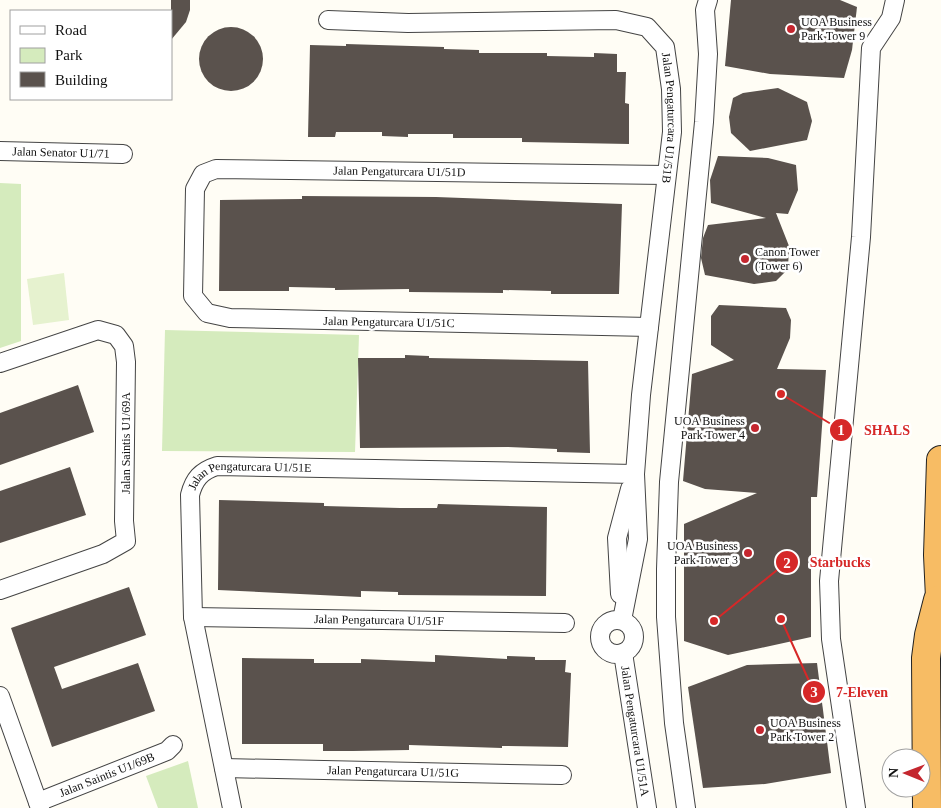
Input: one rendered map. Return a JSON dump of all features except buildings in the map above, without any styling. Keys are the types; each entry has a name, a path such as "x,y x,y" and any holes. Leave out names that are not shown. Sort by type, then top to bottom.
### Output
{"highway":[{"path":"928,808 926,658 929,634 940,612 941,460"}],"street":[{"path":"686,808 674,723 666,617 666,560 669,482 704,122 708,54 706,10 708,0"},
{"path":"856,808 831,639 829,582 861,237 871,48 891,18 895,0"},
{"name":"Jalan Pengaturcara U1/51B","path":"328,20 408,23 616,20 647,26 665,47 671,89 672,132 634,474 638,539 622,620"},
{"name":"Jalan Senator U1/71","path":"0,152 123,154"},
{"name":"Jalan Pengaturcara U1/51D","path":"194,241 195,189 203,174 216,169 666,175"},
{"name":"Jalan Pengaturcara U1/51C","path":"194,241 193,296 207,313 230,318 649,327"},
{"name":"Jalan Saintis U1/69A","path":"0,363 98,330 116,335 124,346 126,362 124,521 126,541 102,554 0,590"},
{"name":"Jalan Pengaturcara U1/51E","path":"232,808 193,617 190,495 193,482 205,469 217,466 634,474"},
{"name":"Jalan Pengaturcara U1/51F","path":"193,617 566,623"},
{"path":"622,620 631,626 634,636 631,647 622,653 612,654 606,651 600,641 601,629 610,621 622,620"},
{"name":"Jalan Pengaturcara U1/51A","path":"622,653 647,808"},
{"path":"0,696 39,805"},
{"name":"Jalan Saintis U1/69B","path":"39,805 167,751 173,745"},
{"name":"Jalan Pengaturcara U1/51G","path":"224,768 562,775"}],"green space":[{"path":"0,183 21,184 21,341 0,348"},
{"path":"64,273 69,320 33,325 27,279"},
{"path":"165,330 359,335 355,452 162,451"},
{"path":"188,761 198,808 158,808 146,776"}],"place":[{"name":"UOA Business Park Tower 9","path":"791,29"},
{"name":"Canon Tower (Tower 6)","path":"745,259"},
{"name":"SHALS","path":"781,394"},
{"name":"UOA Business Park Tower 4","path":"755,428"},
{"name":"UOA Business Park Tower 3","path":"748,553"},
{"name":"7-Eleven","path":"781,619"},
{"name":"Starbucks","path":"714,621"},
{"name":"UOA Business Park Tower 2","path":"760,730"}]}
